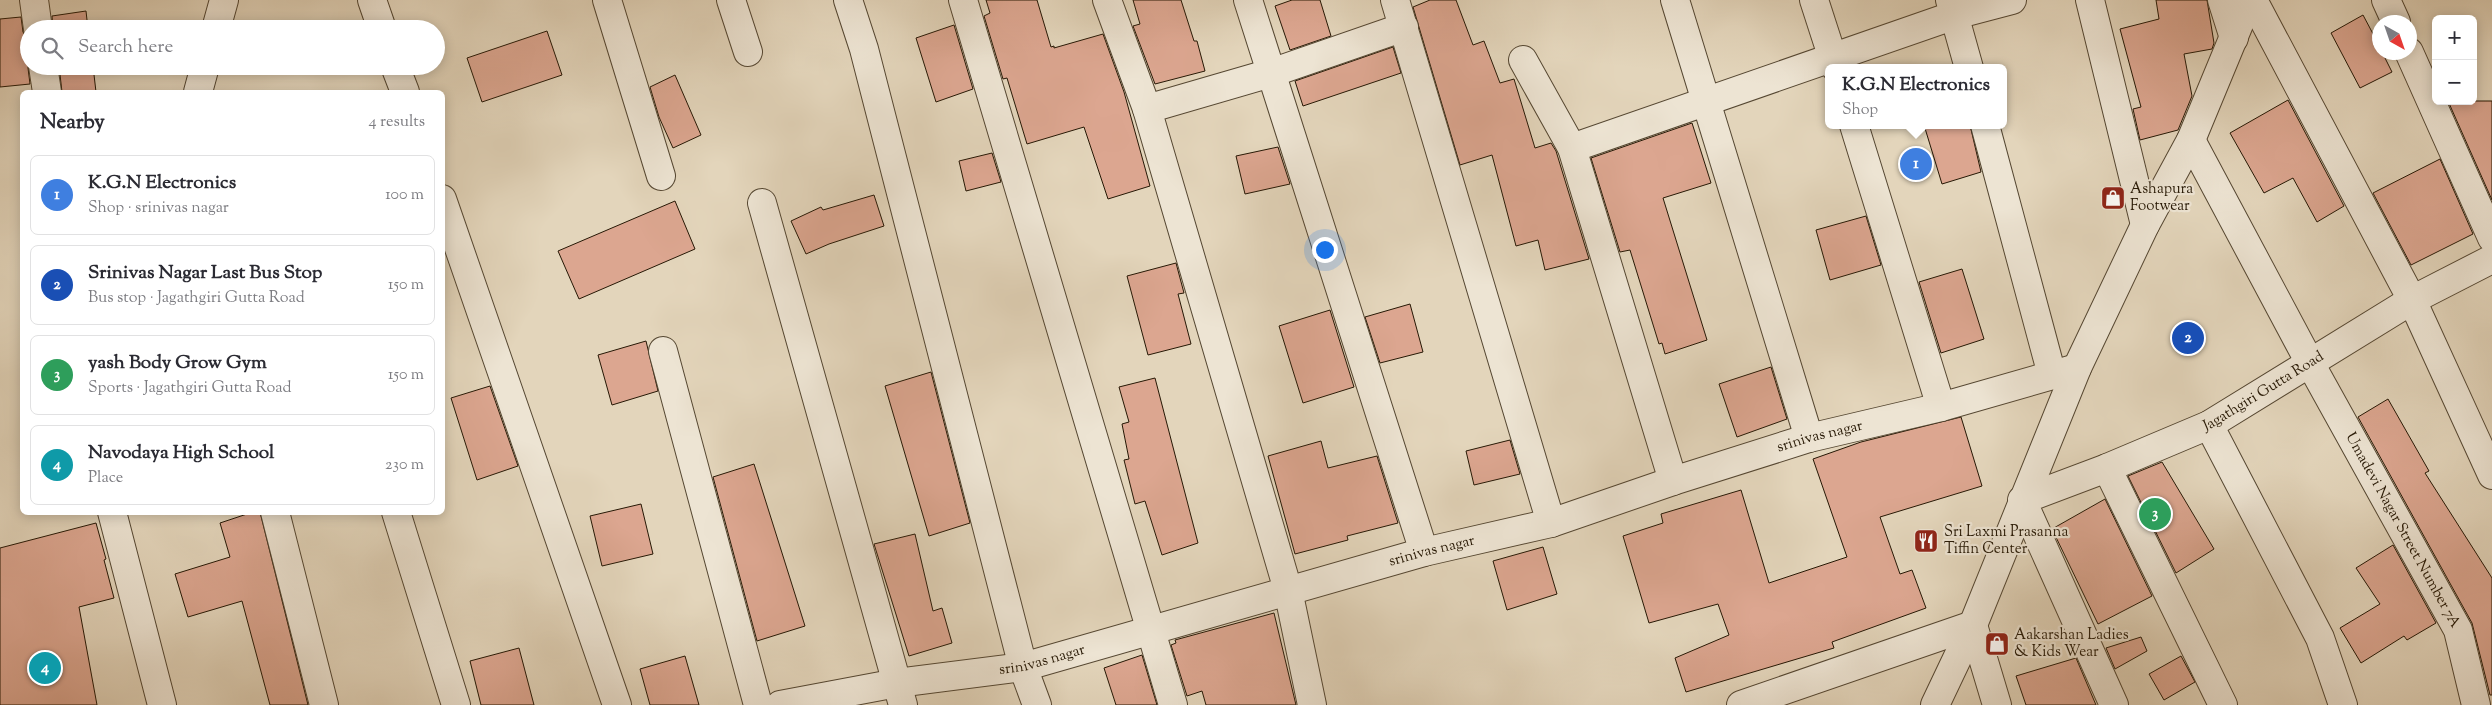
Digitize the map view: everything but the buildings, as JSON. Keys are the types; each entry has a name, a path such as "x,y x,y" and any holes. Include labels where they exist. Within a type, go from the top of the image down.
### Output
{"street":[{"path":"34,0 37,20"},
{"path":"218,20 224,0"},
{"path":"372,0 379,20"},
{"path":"607,0 661,176"},
{"path":"731,0 748,52"},
{"path":"848,0 864,49 1023,667 1037,705"},
{"path":"963,0 1173,705"},
{"path":"1106,0 1147,109 1288,590 1312,705"},
{"path":"1248,0 1424,552"},
{"path":"1395,0 1551,523"},
{"path":"1675,0 1809,438"},
{"path":"1814,0 1835,63 1953,8 2012,0"},
{"path":"2090,0 2145,226"},
{"path":"2222,0 2234,38"},
{"path":"1935,705 1973,625 2077,368 2145,226 2191,140 2249,0"},
{"path":"2253,0 2412,300 2492,475"},
{"path":"2386,0 2393,15"},
{"path":"1953,8 1968,64"},
{"path":"1147,109 1271,73 1404,27"},
{"path":"1523,60 1572,148 1673,481"},
{"path":"2413,60 2492,238"},
{"path":"1572,148 1707,100 1825,66"},
{"path":"44,75 47,90"},
{"path":"199,90 203,75"},
{"path":"398,75 404,90"},
{"path":"1855,129 1941,407"},
{"path":"1986,129 2052,375"},
{"name":"Umadevi Nagar Street Number 7A","path":"2191,140 2310,363 2458,630 2476,705"},
{"path":"762,203 900,694"},
{"path":"445,207 617,705"},
{"name":"Jagathgiri Gutta Road","path":"2022,500 2107,468 2209,425 2412,300 2492,259"},
{"path":"663,351 758,705"},
{"name":"srinivas nagar","path":"780,705 900,694 1023,667 1151,632 1288,590 1424,552 1551,523 1673,481 1809,438 1941,407 2077,368"},
{"path":"2209,425 2320,638 2343,705"},
{"path":"2107,468 2223,705"},
{"path":"2022,500 2114,705"},
{"path":"113,515 162,705"},
{"path":"276,515 324,705"},
{"path":"397,515 456,705"},
{"path":"1741,705 1973,625"},
{"path":"1973,625 1997,705"}],"place":[{"name":"K.G.N Electronics","path":"1916,164"},
{"name":"Ashapura Footwear","path":"2113,198"},
{"name":"Srinivas Nagar Last Bus Stop","path":"2188,338"},
{"name":"yash Body Grow Gym","path":"2155,514"},
{"name":"Sri Laxmi Prasanna Tiffin Center","path":"1926,541"},
{"name":"Aakarshan Ladies & Kids Wear","path":"1997,644"},
{"name":"Navodaya High School","path":"45,668"}]}
